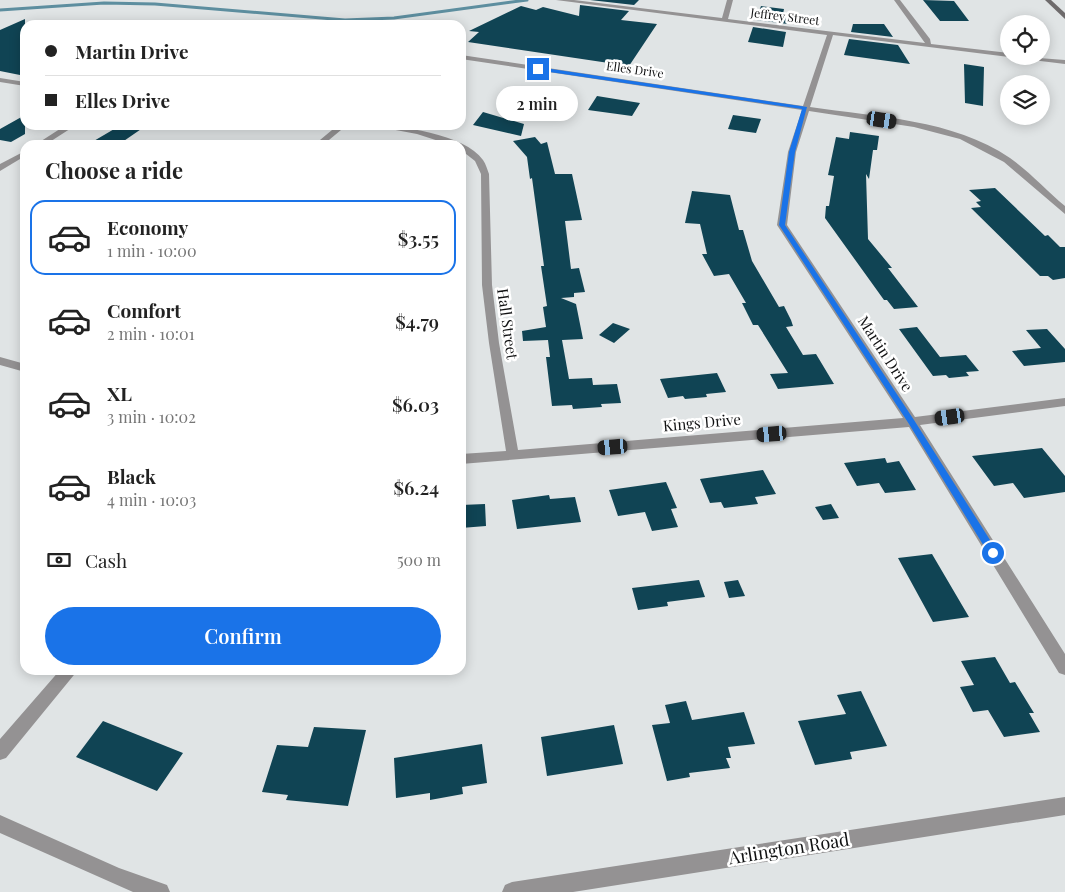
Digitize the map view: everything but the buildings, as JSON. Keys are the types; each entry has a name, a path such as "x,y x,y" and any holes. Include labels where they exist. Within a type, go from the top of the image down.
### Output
{"street":[{"name":"Jeffrey Street","path":"559,0 1000,55"},
{"path":"724,21 730,0"},
{"path":"896,0 928,40 928,46"},
{"path":"1048,0 1065,16"},
{"name":"Martin Drive","path":"830,34 792,152 782,225 912,422 1065,668"},
{"name":"Elles Drive","path":"466,58 912,124 943,131 971,141 1006,160 1065,212"},
{"path":"1050,60 1065,62"},
{"path":"0,80 20,83"},
{"path":"47,140 64,130"},
{"path":"324,140 337,130"},
{"name":"Hall Street","path":"405,130 442,140"},
{"name":"Hall Street","path":"466,150 479,160 485,174 487,285 494,343 513,456"},
{"path":"0,168 20,156"},
{"path":"0,361 20,367"},
{"name":"Kings Drive","path":"466,459 912,422 1065,402"},
{"path":"0,752 66,675"},
{"name":"Arlington Road","path":"512,892 1065,806"},
{"path":"0,824 117,876 160,892"}],"waterway":[{"path":"0,10 104,3 155,4 345,20 394,18 527,0"}],"route":[{"path":"538,69 805,108 792,152 782,225 912,422 993,553"}]}
